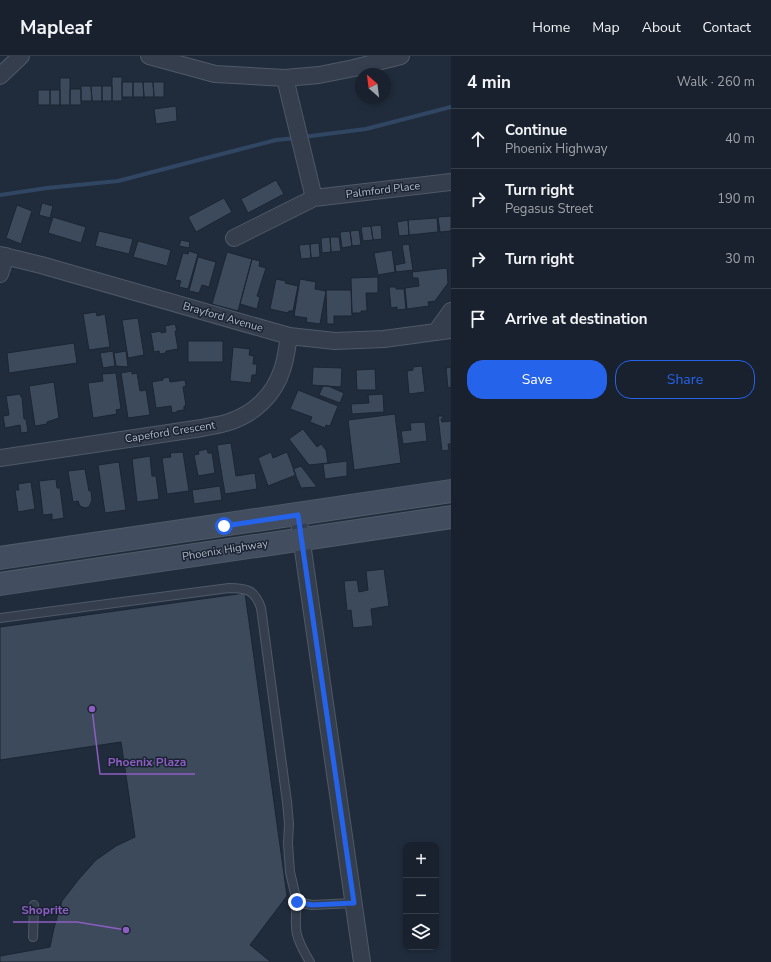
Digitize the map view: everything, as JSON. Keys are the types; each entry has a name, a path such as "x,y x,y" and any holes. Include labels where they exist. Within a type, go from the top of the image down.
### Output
{"main road":[{"path":"0,558 451,492"},
{"name":"Phoenix Highway","path":"0,584 451,517"}],"street":[{"path":"0,76 21,56"},
{"path":"149,56 215,74 285,78 319,75 401,56"},
{"path":"285,78 314,198"},
{"name":"Palmford Place","path":"234,238 314,198 451,182"},
{"path":"0,274 3,256"},
{"name":"Brayford Avenue","path":"3,256 289,336 348,341 384,339 443,331"},
{"path":"443,331 451,311"},
{"name":"Capeford Crescent","path":"0,458 202,428 229,422 248,414 266,399 277,384 282,370 289,336"},
{"path":"298,515 362,962"}],"lane":[{"path":"0,618 229,588 240,588 254,594 258,599 260,608 279,738 289,824 288,843 290,872 297,902 295,924 297,936 310,962"},
{"path":"297,902 312,905 354,903"},
{"path":"33,938 34,905"}],"building":[{"path":"112,77 122,77 122,101 112,101"},
{"path":"60,78 70,78 70,105 60,105"},
{"path":"122,82 133,82 133,97 122,97"},
{"path":"133,82 143,82 144,97 133,97"},
{"path":"143,82 153,82 154,97 144,97"},
{"path":"153,82 164,82 164,97 154,97"},
{"path":"81,86 91,86 92,101 81,101"},
{"path":"91,86 102,86 102,101 92,101"},
{"path":"102,86 112,86 112,101 102,101"},
{"path":"70,89 81,89 81,105 70,105"},
{"path":"38,90 50,90 50,105 38,105"},
{"path":"50,90 60,90 60,105 50,105"},
{"path":"176,106 177,121 156,124 154,109"},
{"path":"276,180 284,194 248,213 241,199"},
{"path":"224,198 232,212 196,232 188,217"},
{"path":"42,203 53,206 50,218 39,215"},
{"path":"17,205 32,211 21,244 6,238"},
{"path":"451,216 451,231 440,232 438,217"},
{"path":"53,217 86,227 81,243 48,233"},
{"path":"437,218 438,232 409,235 408,220"},
{"path":"408,220 409,235 399,236 397,222"},
{"path":"381,225 382,239 373,240 371,226"},
{"path":"371,226 373,240 363,241 361,227"},
{"path":"359,230 361,245 352,246 350,231"},
{"path":"99,231 133,239 129,254 95,246"},
{"path":"350,231 352,246 342,248 340,232"},
{"path":"330,237 331,252 322,253 321,238"},
{"path":"330,237 339,237 341,251 331,252"},
{"path":"181,240 190,242 189,248 179,246"},
{"path":"138,241 171,250 167,266 133,257"},
{"path":"319,243 320,257 311,258 310,244"},
{"path":"310,244 311,258 301,259 299,245"},
{"path":"409,244 413,270 396,272 395,265 405,263 402,245"},
{"path":"392,250 395,272 378,275 374,253"},
{"path":"189,251 198,254 188,289 179,287 181,281 175,280 183,253 188,254"},
{"path":"227,252 252,259 238,311 212,304"},
{"path":"198,257 216,262 209,287 202,285 199,293 189,291"},
{"path":"252,259 260,261 259,266 266,268 257,296 260,297 257,309 240,304"},
{"path":"447,268 448,283 435,301 428,302 429,306 407,309 405,288 419,286 418,278 413,278 412,272"},
{"path":"378,277 378,293 366,293 367,311 352,313 351,278"},
{"path":"276,279 298,286 293,311 289,311 288,313 270,309"},
{"path":"300,279 316,282 315,289 326,291 320,324 306,322 307,318 294,316"},
{"path":"389,287 404,289 406,309 397,310 397,307 391,308"},
{"path":"326,290 351,290 352,316 334,316 334,324 327,324"},
{"path":"96,312 97,316 105,314 110,347 89,350 83,314"},
{"path":"138,318 144,355 128,358 122,320"},
{"path":"175,324 178,349 166,351 166,353 160,354 159,351 154,352 150,333 161,331 161,333 166,332 165,326"},
{"path":"188,341 223,341 223,362 188,362"},
{"path":"74,343 77,363 9,373 7,353"},
{"path":"233,347 250,349 249,355 254,356 253,364 257,364 256,375 252,375 251,383 230,381"},
{"path":"113,351 115,366 103,368 100,353"},
{"path":"126,351 128,367 116,366 114,353"},
{"path":"422,366 425,392 409,394 407,371 413,370 413,367"},
{"path":"313,367 342,368 341,387 312,385"},
{"path":"451,367 451,387 448,388 446,368"},
{"path":"375,369 376,390 357,390 356,370"},
{"path":"132,371 132,374 137,373 140,391 146,390 150,415 128,418 121,373"},
{"path":"116,373 121,409 116,410 117,414 93,418 88,383 103,381 102,374"},
{"path":"169,377 170,382 185,380 186,386 183,387 186,406 184,406 184,410 172,413 171,406 156,408 152,382"},
{"path":"54,382 59,418 47,422 47,424 35,426 29,386"},
{"path":"323,386 328,386 344,393 340,403 319,395"},
{"path":"298,390 338,406 330,426 326,425 325,428 310,422 312,417 290,409"},
{"path":"20,394 22,397 24,419 26,419 28,432 21,433 20,425 5,428 3,416 9,415 6,396"},
{"path":"383,394 384,412 352,414 351,404 369,403 368,395"},
{"path":"395,414 401,463 354,470 348,420"},
{"path":"438,416 443,416 441,419 442,422 451,421 451,444 448,444 449,450 442,451"},
{"path":"425,422 427,441 403,444 401,431 411,430 410,423"},
{"path":"303,429 317,447 321,444 326,450 328,463 309,465 289,439"},
{"path":"231,443 236,476 255,473 257,489 225,494 217,445"},
{"path":"207,449 208,453 212,453 215,473 198,476 194,455 199,454 198,451"},
{"path":"183,452 189,491 167,494 162,458 171,457 170,453"},
{"path":"271,452 273,458 287,452 296,475 268,486 258,458"},
{"path":"150,456 152,476 156,476 159,499 137,502 132,459"},
{"path":"347,461 347,476 325,479 323,464"},
{"path":"119,462 126,510 105,513 98,465"},
{"path":"301,466 317,487 301,488 293,469"},
{"path":"85,469 92,500 89,507 85,508 80,506 78,501 73,502 68,471"},
{"path":"56,479 57,488 60,488 64,518 52,520 52,514 43,515 39,481"},
{"path":"31,482 35,509 18,512 15,490 19,490 18,484"},
{"path":"220,486 222,500 194,504 192,490"},
{"path":"384,569 389,606 371,609 373,626 353,628 351,610 347,611 344,581 357,580 359,592 368,590 366,571"},
{"path":"245,593 287,896 250,945 271,962 0,962 0,956 50,947 62,901 79,879 96,860 116,846 135,837 121,742 0,760 0,627"}],"waterway":[{"path":"303,137 366,129 451,107"},
{"path":"0,195 47,188 118,181 276,140 296,138"}],"place":[{"name":"Phoenix Plaza","path":"92,709"},
{"name":"Shoprite","path":"126,930"}],"route":[{"path":"224,526 298,515 354,903 312,905 297,902"}]}
